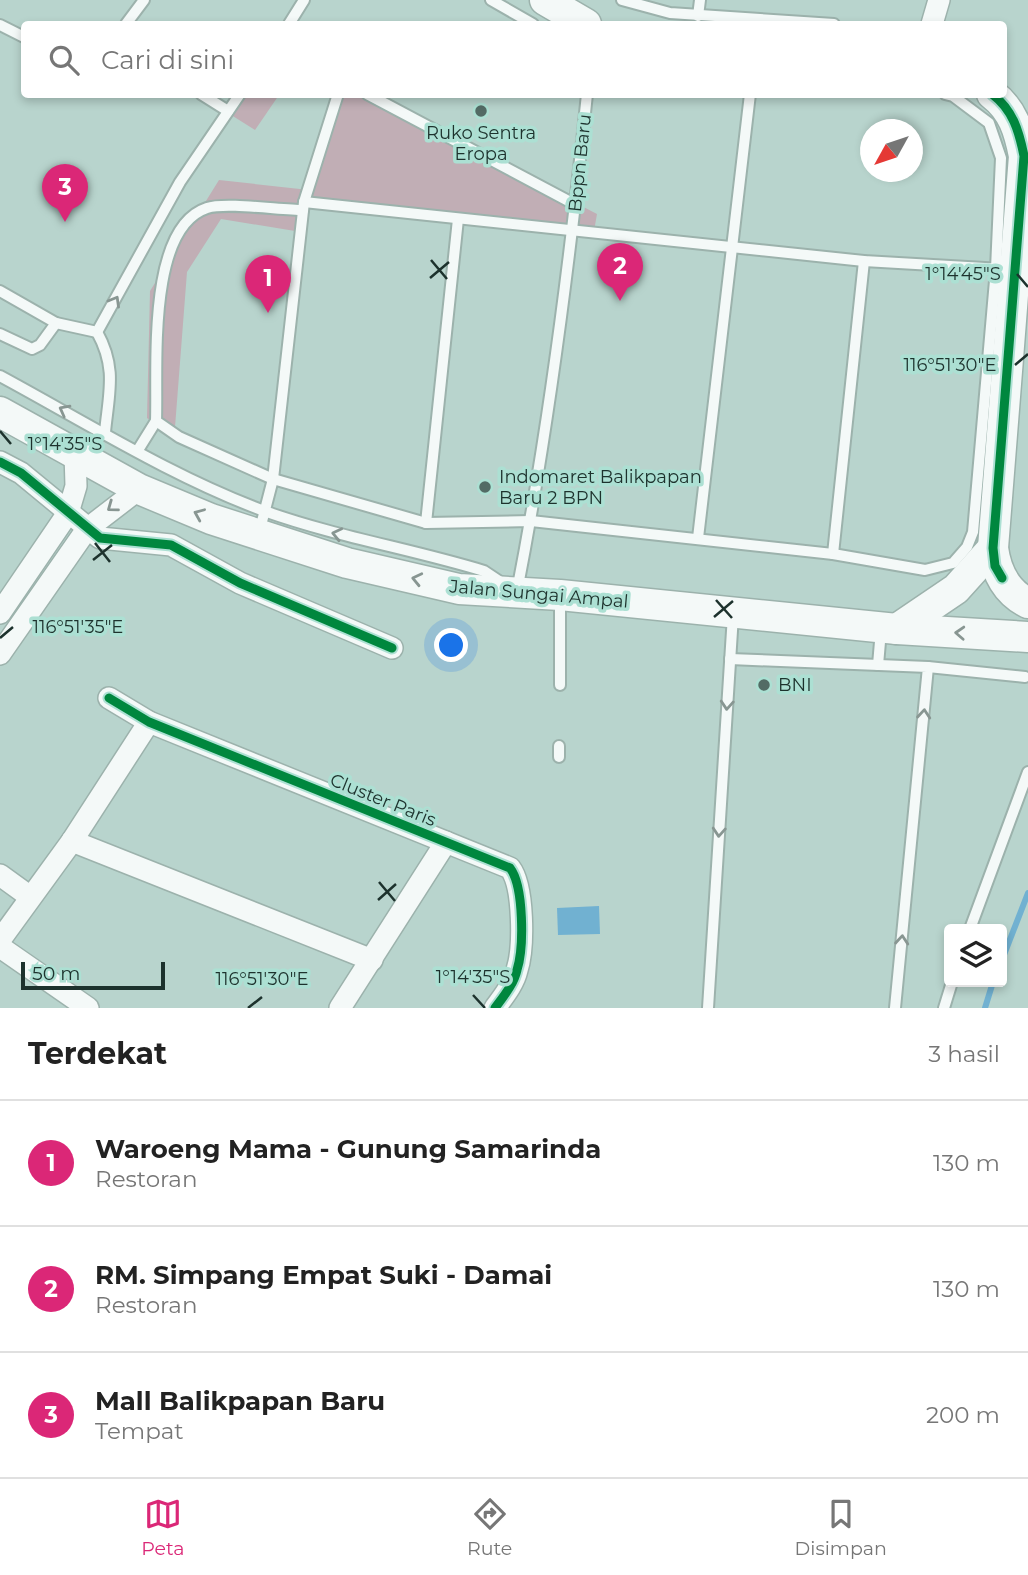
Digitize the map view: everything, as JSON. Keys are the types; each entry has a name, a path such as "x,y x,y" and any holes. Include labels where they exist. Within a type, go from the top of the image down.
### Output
{"main road":[{"path":"545,0 581,21"},
{"path":"997,98 1007,106 1020,134 1024,156 1006,270 993,548 995,566 1002,578 1011,592 1028,603"},
{"name":"Jalan Sungai Ampal","path":"0,412 139,489 261,523 347,562 445,586 889,628 1028,637"},
{"path":"889,628 956,589 993,548"}],"street":[{"path":"933,21 939,0"},
{"path":"0,613 63,520 76,486 75,453"},
{"path":"0,462 21,473 63,520 111,541 145,540 171,545 240,583 392,648"},
{"path":"0,654 86,528 139,489"},
{"path":"20,584 40,596"},
{"name":"Cluster Paris","path":"109,698 149,722 510,868 518,882 520,957 517,973 495,1008"},
{"path":"0,940 29,896 72,841 149,722"},
{"path":"72,841 372,960"},
{"name":"Cluster Paris","path":"340,1008 446,842"},
{"path":"0,875 29,896"},
{"path":"0,947 89,1008"}],"lane":[{"path":"128,21 144,0"},
{"path":"291,21 304,0"},
{"path":"491,0 528,21"},
{"path":"622,0 669,19 698,16 783,21"},
{"path":"698,16 701,0"},
{"path":"0,25 21,36"},
{"path":"207,98 228,111"},
{"path":"97,332 180,182 237,98"},
{"path":"0,376 138,450 261,523 273,479 304,206 337,98"},
{"path":"375,98 576,205"},
{"name":"Bppn Baru","path":"517,592 531,521 576,205 587,98"},
{"path":"698,537 751,98"},
{"path":"156,421 179,437 273,479 426,523 531,521 698,537 833,554 925,570 953,563 967,547 973,532 1006,270 1002,158 989,123 956,98"},
{"path":"138,450 156,421 165,260 186,219 208,207 304,206 458,219 864,261 1006,270"},
{"path":"426,523 458,219"},
{"path":"833,554 864,261"},
{"path":"0,291 56,323 97,332 110,355 104,432"},
{"path":"0,334 32,349 40,345 56,323"},
{"path":"560,595 560,685"},
{"path":"708,1008 733,612"},
{"path":"878,665 889,628"},
{"path":"730,659 928,667 1025,677"},
{"path":"895,1008 928,667"},
{"path":"972,924 1028,772"},
{"path":"944,1008 950,987"}],"shaded area":[{"path":"239,98 277,98 255,130 228,113"},
{"path":"334,98 373,98 597,214 594,231 305,202 301,232 221,219 187,272 174,440 147,418 150,291 219,180 309,190 336,99"}],"water":[{"path":"599,906 600,934 558,935 557,908"}],"waterway":[{"path":"1007,947 1028,893"},
{"path":"985,1008 991,987"}],"cycle path":[{"path":"997,98 1014,122 1024,156 993,548 995,566 1002,578"},
{"path":"0,462 21,473 100,538 171,545 240,583 392,648"},
{"path":"109,698 149,722 510,868 515,877 520,902 521,947 516,975 495,1008"}],"place":[{"name":"Ruko Sentra Eropa","path":"481,111"},
{"name":"Mall Balikpapan Baru","path":"65,222"},
{"name":"RM. Simpang Empat Suki - Damai","path":"620,301"},
{"name":"Waroeng Mama - Gunung Samarinda","path":"268,313"},
{"name":"Indomaret Balikpapan Baru 2 BPN","path":"485,487"},
{"name":"BNI","path":"764,685"}]}
